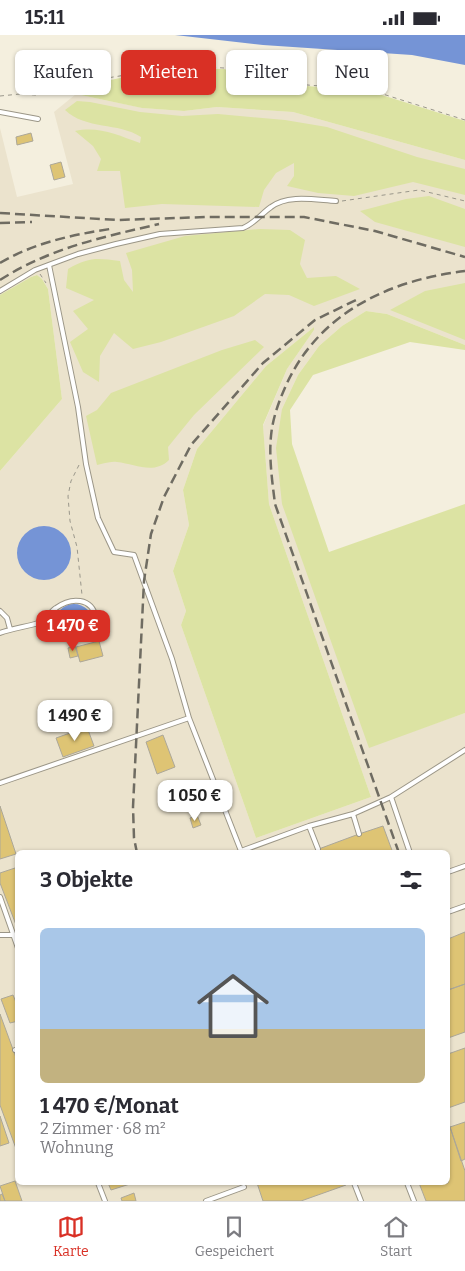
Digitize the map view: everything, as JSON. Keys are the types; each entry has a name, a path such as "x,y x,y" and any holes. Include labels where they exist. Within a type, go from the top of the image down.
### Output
{"lane":[{"path":"0,113 38,119"},
{"path":"0,291 37,270 78,254 160,234 244,228 251,225 272,205 282,201 296,199 336,201"},
{"path":"49,265 78,407 86,464 98,518 114,552 134,555 172,659 189,717 240,850"},
{"path":"0,633 40,623 54,609 65,602 74,600 82,601 92,607 96,618 97,634"},
{"path":"0,611 7,618 10,629"},
{"path":"0,783 189,717"},
{"path":"246,850 309,826 353,814 391,797 465,750"},
{"path":"391,797 409,850"},
{"path":"353,814 359,834"},
{"path":"309,826 318,849"},
{"path":"450,871 465,866"},
{"path":"0,897 15,940"},
{"path":"450,911 465,906"},
{"path":"0,935 13,935"},
{"path":"99,1185 105,1201"},
{"path":"355,1185 360,1201"},
{"path":"408,1185 414,1201"},
{"path":"206,1201 244,1187"}],"path":[{"path":"0,96 52,93 101,79 172,65 224,68 270,82 370,90 465,120"},
{"path":"336,201 364,199 419,189 465,201"},
{"path":"37,270 47,284"},
{"path":"82,460 71,481 68,496 70,521 77,547 82,601"}],"shaded area":[{"path":"75,95 143,108 184,111 217,107 293,112 465,160 465,345 387,314 366,311 342,326 319,346 298,375 282,409 369,747 465,713 465,1201 0,1201 0,471 62,399 48,289 37,275 0,295 0,128 17,197 73,184 54,112","holes":["314,327 314,330 287,369 263,426 269,504 371,797 256,838 181,625 186,611 173,571 189,525 183,490 197,449 266,366"]}],"green space":[{"path":"216,69 224,69 226,70 226,95 307,95 307,86 317,87 317,95 382,95 465,121 465,160 293,112 217,107 184,111 142,108 81,95 111,95 111,80 121,78 121,95 216,95"},
{"path":"77,101 140,112 182,116 218,114 285,120 327,127 417,157 465,169 465,195 413,182 354,196 318,193 287,186 294,176 294,163 276,173 264,190 259,207 162,204 125,208 120,171 97,171 101,159 93,146 75,131 100,130 140,143 141,137 122,129 82,121 73,116 65,110"},
{"path":"429,196 465,209 465,247 375,222 360,211 406,199"},
{"path":"260,229 290,230 305,240 300,264 307,278 336,276 360,289 314,306 289,295 265,294 234,316 161,342 133,349 114,333 100,356 99,382 83,372 70,342 88,329 73,311 94,300 66,288 68,269 93,259 120,261 124,280 133,292 132,270 126,253 185,236"},
{"path":"37,275 48,289 62,399 0,471 0,295"},
{"path":"465,283 465,340 390,310 425,291"},
{"path":"366,311 387,314 465,345 465,350 410,342 313,375 290,410 292,444 329,552 465,504 465,713 369,748 282,504 276,448 282,409 298,375 319,346 342,326"},
{"path":"314,327 314,330 287,369 263,425 269,504 371,797 256,838 181,625 186,611 173,571 189,525 183,490 197,449 266,366"},
{"path":"255,340 264,347 194,415 168,447 169,460 157,467 151,468 114,462 97,465 86,416 97,410 111,393 222,350"}],"water":[{"path":"175,35 465,35 465,65 412,55 388,53 388,50 338,50 263,45"},
{"path":"39,526 49,526 59,530 67,538 71,553 67,568 59,576 49,580 39,580 29,576 21,568 17,558 17,548 21,538 29,530"},
{"path":"74,604 88,609 93,623 88,637 74,642 60,637 55,623 60,609"}],"building":[{"path":"31,133 33,141 17,145 16,137"},
{"path":"61,162 65,177 54,180 50,165"},
{"path":"99,641 103,656 80,662 76,647"},
{"path":"75,646 78,656 70,658 68,648"},
{"path":"87,727 94,746 63,757 56,738"},
{"path":"163,735 175,767 157,774 146,742"},
{"path":"0,806 15,854 0,859"},
{"path":"197,815 201,825 193,828 190,818"},
{"path":"383,826 392,850 316,850"},
{"path":"15,868 15,922 0,883 0,873"},
{"path":"465,932 465,984 450,989 450,938"},
{"path":"465,984 465,1032 450,1037 450,989"},
{"path":"13,995 15,1000 15,1022 10,1023 1,999"},
{"path":"0,1014 15,1055 15,1146 0,1105"},
{"path":"465,1048 465,1102 450,1107 450,1053"},
{"path":"0,1116 9,1143 0,1146"},
{"path":"465,1122 465,1159 461,1161 450,1127"},
{"path":"450,1127 465,1171 465,1201 426,1201 420,1185 450,1185"},
{"path":"15,1181 22,1201 5,1201 0,1186"},
{"path":"109,1185 127,1185 111,1190"},
{"path":"258,1185 346,1185 301,1201 263,1201"},
{"path":"134,1193 136,1201 122,1201 121,1198"},
{"path":"2,1194 5,1201 0,1201 0,1195"}],"railway":[{"path":"0,213 117,220 206,217 304,217 375,231 465,257"},
{"path":"0,223 32,222"},
{"path":"0,280 38,260 77,245 159,224"},
{"path":"0,263 39,245 110,229"},
{"path":"398,850 275,504 271,466 271,437 273,422 288,381 302,357 339,318 385,291 438,275 465,271"},
{"path":"136,850 133,807 144,581 151,534 164,497 191,445 263,363 315,320 358,299"}]}
